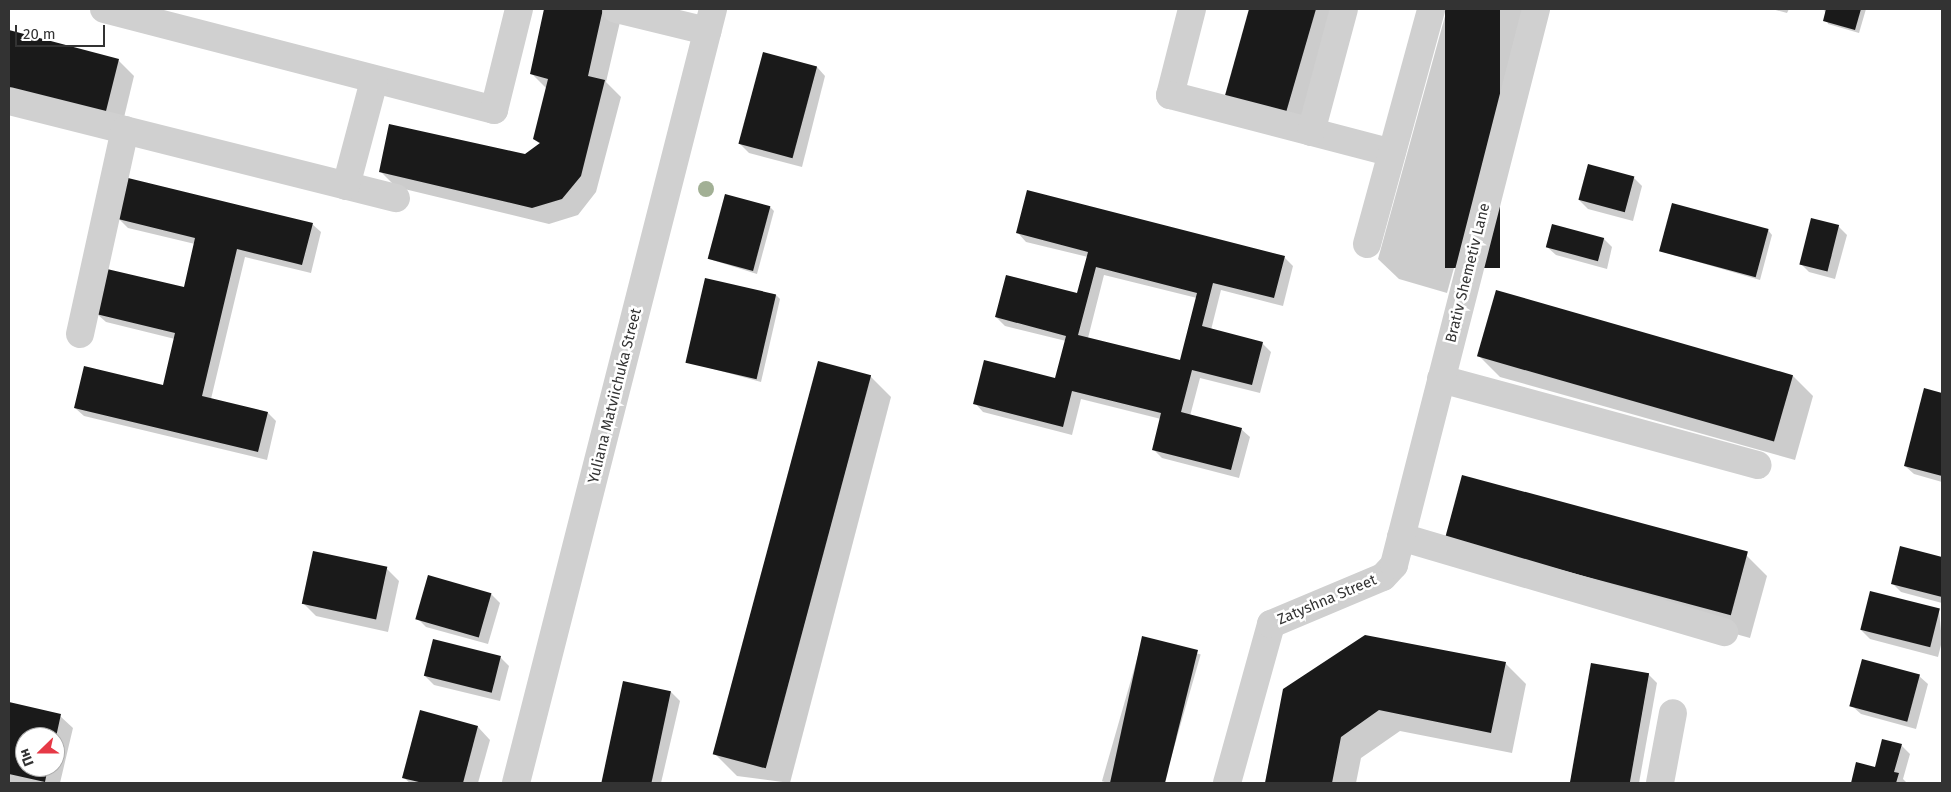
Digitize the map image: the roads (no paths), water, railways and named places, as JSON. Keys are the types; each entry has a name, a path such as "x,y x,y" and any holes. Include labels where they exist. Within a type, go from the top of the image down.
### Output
{"street":[{"path":"104,9 374,81 494,110 519,9"},
{"path":"616,9 710,20"},
{"path":"1192,9 1170,95 1392,153"},
{"path":"1311,132 1344,9"},
{"name":"Brativ Shemetiv Lane","path":"1401,537 1536,9"},
{"path":"1367,244 1431,10"},
{"name":"Yuliana Matviichuka Street","path":"516,783 710,20"},
{"path":"346,186 374,81"},
{"path":"9,101 396,198"},
{"path":"80,334 125,130"},
{"path":"1441,379 1758,465"},
{"path":"1401,537 1724,632"},
{"name":"Zatyshna Street","path":"1227,783 1271,624 1383,577 1394,565 1401,537"},
{"path":"1660,783 1673,713"}]}
